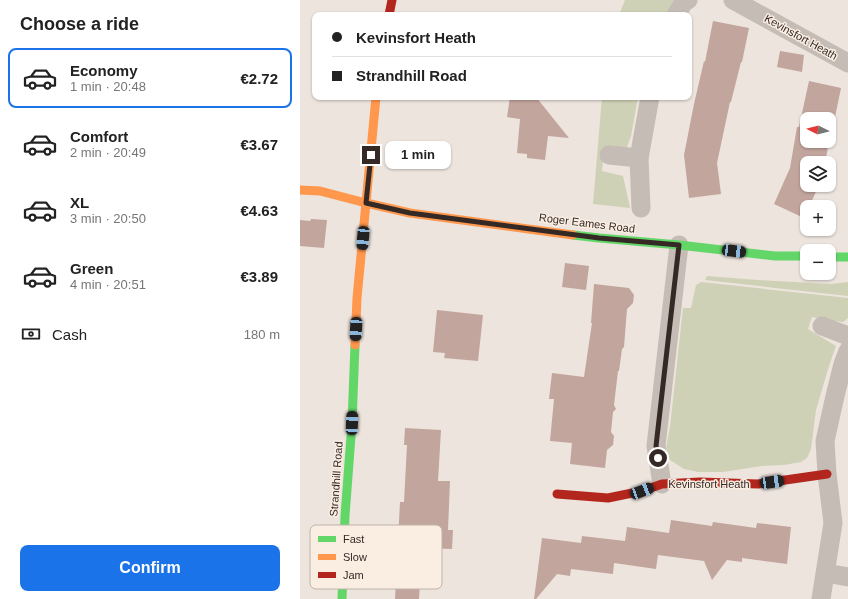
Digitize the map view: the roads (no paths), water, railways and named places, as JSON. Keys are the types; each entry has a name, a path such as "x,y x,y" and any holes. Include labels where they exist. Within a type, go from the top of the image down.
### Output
{"main road":[{"path":"390,12 392,0"},
{"name":"Strandhill Road","path":"344,525 352,423 357,298 376,100"},
{"name":"Roger Eames Road","path":"300,190 320,191 410,213 599,238 775,256 800,256"},
{"path":"836,257 848,257"},
{"name":"Kevinsfort Heath","path":"557,494 608,498 642,491 662,484 700,482 758,484 827,474"},
{"name":"Strandhill Road","path":"342,589 342,599"}],"street":[{"path":"678,12 684,2 688,0"},
{"name":"Kevinsfort Heath","path":"733,0 848,63"},
{"path":"641,208 639,158 649,100"},
{"path":"609,155 639,158"},
{"name":"Kevinsfort Heath","path":"662,484 656,446 679,245"},
{"path":"822,326 848,336"},
{"path":"821,599 833,523 827,474 826,440 834,396 848,351"},
{"path":"826,573 848,577"}]}
